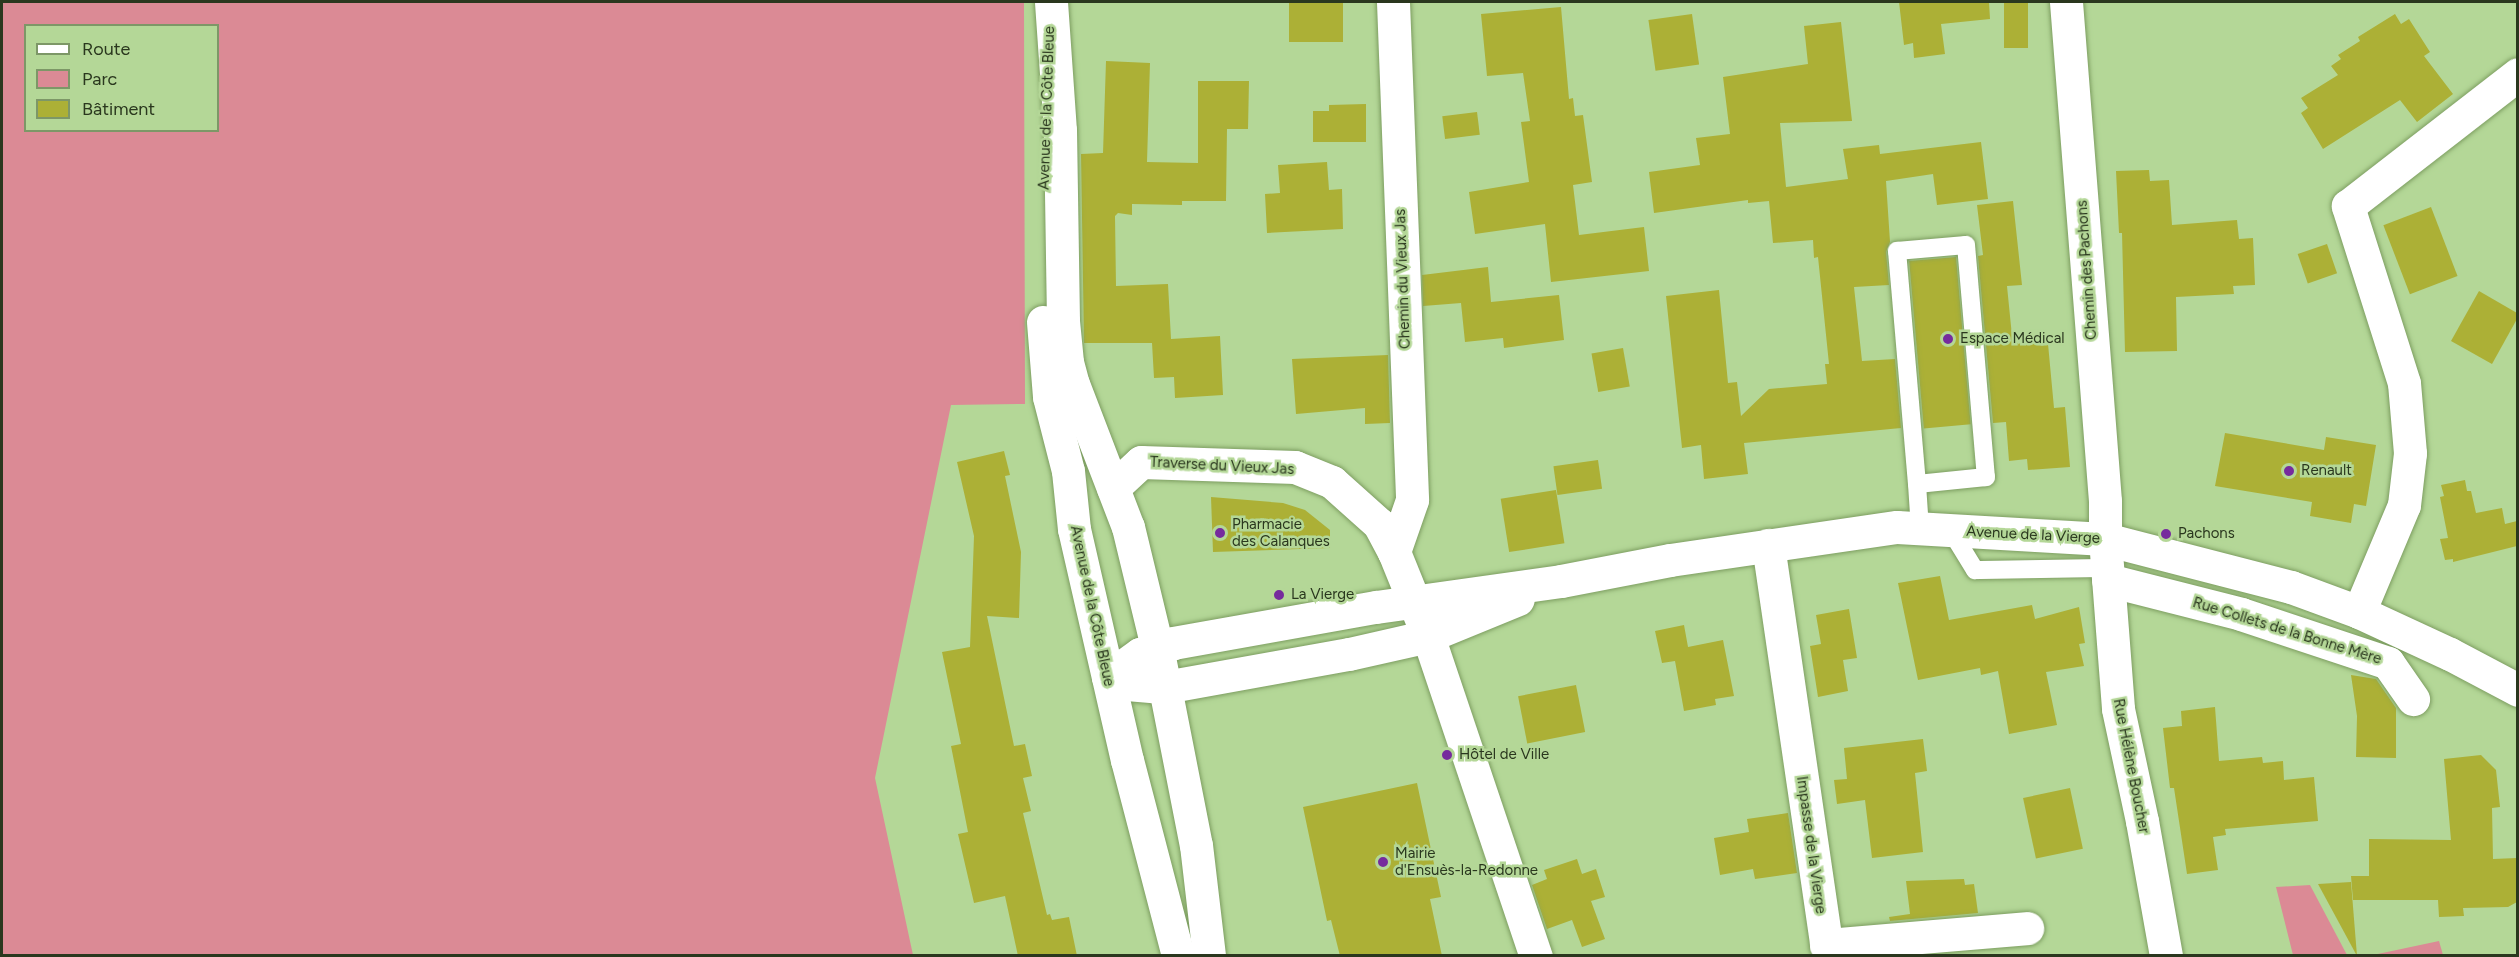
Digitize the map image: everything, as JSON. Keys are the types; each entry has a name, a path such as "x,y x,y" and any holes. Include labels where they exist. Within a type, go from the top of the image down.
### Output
{"street":[{"name":"Avenue de la Côte Bleue","path":"1052,2 1060,130 1063,321 1068,362 1073,384 1128,527 1157,646 1196,845 1209,956"},
{"name":"Avenue de la Côte Bleue","path":"1052,2 1043,148 1044,357 1051,405 1068,471 1074,529 1108,677 1178,956"},
{"name":"Chemin du Vieux Jas","path":"1393,2 1412,500 1394,552"},
{"name":"Chemin des Pachons","path":"2066,2 2105,501 2107,562"},
{"path":"2359,612 2404,505 2410,453 2404,383 2348,206 2517,74"},
{"name":"Traverse du Vieux Jas","path":"1113,488 1141,462 1295,467 1332,482 1379,524 1394,552 1428,636 1536,956"},
{"name":"Avenue de la Vierge","path":"1561,580 1768,545 1897,527 1935,530 2107,562 2291,586 2359,612 2450,654 2517,690"},
{"name":"Impasse de la Vierge","path":"1768,545 1826,945 2027,928"},
{"name":"Rue Collets de la Bonne Mère","path":"2107,562 2241,614 2388,663 2413,699"},
{"name":"Rue Hélène Boucher","path":"2107,562 2118,709 2142,821 2166,956"},
{"path":"1108,677 1140,654 1157,646 1561,580"},
{"path":"1108,677 1127,684 1166,687 1350,654 1428,636 1561,580"}],"lane":[{"path":"1917,484 1986,477 1966,245 1897,251 1917,484 1935,530"}],"green space":[{"path":"2,2 1024,2 1025,404 951,405 875,778 913,955 2,955"},
{"path":"2310,885 2347,955 2293,955 2276,887"},
{"path":"2439,941 2443,955 2373,955"}],"building":[{"path":"1289,2 1343,2 1343,42 1289,42"},
{"path":"1899,2 1989,2 1990,19 1941,24 1945,54 1914,58 1913,43 1904,45"},
{"path":"2004,2 2028,2 2028,48 2004,48"},
{"path":"1561,7 1569,99 1573,98 1575,116 1583,115 1592,182 1573,185 1579,235 1644,227 1649,271 1551,282 1545,224 1475,234 1469,192 1529,182 1521,122 1530,121 1523,73 1487,76 1481,14"},
{"path":"1692,14 1699,65 1656,71 1648,20"},
{"path":"2395,14 2401,24 2409,19 2430,52 2424,56 2453,94 2417,122 2400,100 2323,149 2301,113 2308,108 2301,98 2338,75 2331,66 2341,59 2338,55 2360,41 2358,37"},
{"path":"1841,22 1852,121 1780,123 1786,187 1848,179 1843,149 1879,145 1880,154 1981,142 1988,199 1937,205 1933,174 1886,181 1890,242 1886,252 1889,285 1854,287 1862,361 1895,359 1901,428 1744,443 1748,474 1704,479 1701,445 1682,448 1666,296 1719,290 1728,383 1737,382 1741,416 1769,389 1827,384 1825,364 1829,364 1818,257 1814,258 1813,240 1773,243 1769,201 1748,203 1748,200 1654,213 1649,172 1700,165 1696,138 1730,134 1723,77 1808,64 1804,26"},
{"path":"1106,61 1150,63 1147,162 1198,163 1198,81 1249,81 1248,129 1227,129 1226,201 1182,201 1182,205 1132,204 1132,215 1118,213 1115,216 1116,286 1168,284 1171,339 1220,336 1223,395 1175,398 1174,377 1154,378 1152,343 1084,343 1081,154 1103,153"},
{"path":"1366,104 1366,142 1313,142 1313,111 1329,111 1329,105"},
{"path":"1477,112 1480,135 1445,139 1442,116"},
{"path":"1327,162 1329,190 1342,189 1343,229 1267,233 1265,194 1280,193 1278,165"},
{"path":"2149,170 2150,181 2169,180 2172,225 2237,220 2239,239 2253,238 2255,285 2233,286 2234,294 2176,297 2177,351 2125,352 2122,233 2119,233 2116,171"},
{"path":"2013,201 2022,285 2007,286 2012,336 2047,333 2054,408 2065,407 2070,467 2028,470 2027,459 2009,461 2006,422 1993,423 1978,256 1983,255 1977,205"},
{"path":"2431,207 2458,276 2410,294 2383,225"},
{"path":"2327,244 2337,273 2308,283 2298,254"},
{"name":"Espace Médical","path":"1956,257 1971,424 1924,428 1909,261"},
{"path":"1488,267 1491,302 1559,295 1564,340 1504,348 1503,338 1465,342 1461,303 1423,306 1422,275"},
{"path":"2479,291 2517,313 2517,319 2492,364 2451,341"},
{"path":"1623,348 1630,386 1598,392 1591,354"},
{"path":"1388,355 1390,423 1365,424 1365,408 1296,414 1292,359"},
{"name":"Renault","path":"2225,433 2324,450 2326,437 2376,445 2366,506 2354,504 2351,523 2310,516 2312,502 2215,486"},
{"path":"1004,451 1010,475 1005,476 1021,552 1019,618 987,616 1014,746 1025,744 1032,776 1023,778 1031,811 1023,813 1047,915 1050,914 1052,920 1069,917 1077,956 1018,956 1005,896 974,903 958,834 968,832 951,746 961,744 942,652 970,647 974,536 957,462"},
{"path":"1598,460 1602,489 1557,495 1553,466"},
{"path":"2465,480 2467,491 2471,491 2476,513 2502,508 2505,524 2517,521 2517,546 2453,562 2453,559 2445,560 2440,539 2448,538 2440,497 2444,496 2441,485"},
{"path":"1556,490 1564,543 1509,552 1501,499"},
{"path":"1211,497 1283,503 1305,510 1330,530 1330,548 1213,552"},
{"path":"1940,576 1949,620 2032,605 2035,619 2079,607 2085,643 2079,644 2084,666 2046,672 2057,725 2009,734 1998,671 1981,675 1980,668 1918,680 1898,583"},
{"path":"1849,609 1857,658 1843,660 1848,691 1818,697 1810,646 1821,644 1816,615"},
{"path":"1684,625 1688,647 1723,640 1734,696 1715,699 1716,705 1684,711 1675,661 1662,663 1655,631"},
{"path":"2351,675 2376,679 2396,708 2396,758 2356,757 2357,716"},
{"path":"1576,685 1585,732 1527,743 1518,696"},
{"path":"2215,707 2219,761 2262,757 2263,763 2283,761 2284,780 2314,777 2318,821 2225,829 2226,835 2213,837 2218,870 2187,874 2174,788 2170,788 2163,728 2182,726 2181,711"},
{"path":"1923,739 1927,771 1915,773 1923,852 1872,858 1865,800 1837,804 1834,780 1847,779 1844,748"},
{"path":"2481,755 2496,770 2500,807 2492,808 2493,859 2517,858 2517,902 2508,907 2463,908 2464,916 2439,917 2438,900 2353,900 2351,876 2369,876 2369,839 2451,840 2444,759"},
{"name":"Mairie d'Ensuès-la-Redonne","path":"1417,783 1441,897 1430,899 1442,956 1340,956 1331,920 1327,921 1303,807"},
{"path":"2070,788 2083,849 2036,859 2023,798"},
{"path":"1788,813 1797,873 1755,879 1753,869 1720,875 1714,838 1749,832 1747,819"},
{"path":"1577,859 1582,874 1596,869 1605,897 1591,901 1605,939 1582,947 1572,920 1547,929 1532,885 1547,879 1544,870"},
{"path":"1964,879 1965,885 1974,884 1978,913 1890,921 1889,917 1910,914 1906,881"},
{"path":"2351,882 2357,956 2318,884"}],"place":[{"name":"Espace Médical","path":"1948,339"},
{"name":"Renault","path":"2289,471"},
{"name":"Pharmacie des Calanques","path":"1220,533"},
{"name":"Pachons","path":"2166,534"},
{"name":"La Vierge","path":"1279,595"},
{"name":"Hôtel de Ville","path":"1447,755"},
{"name":"Mairie d'Ensuès-la-Redonne","path":"1383,862"}]}
